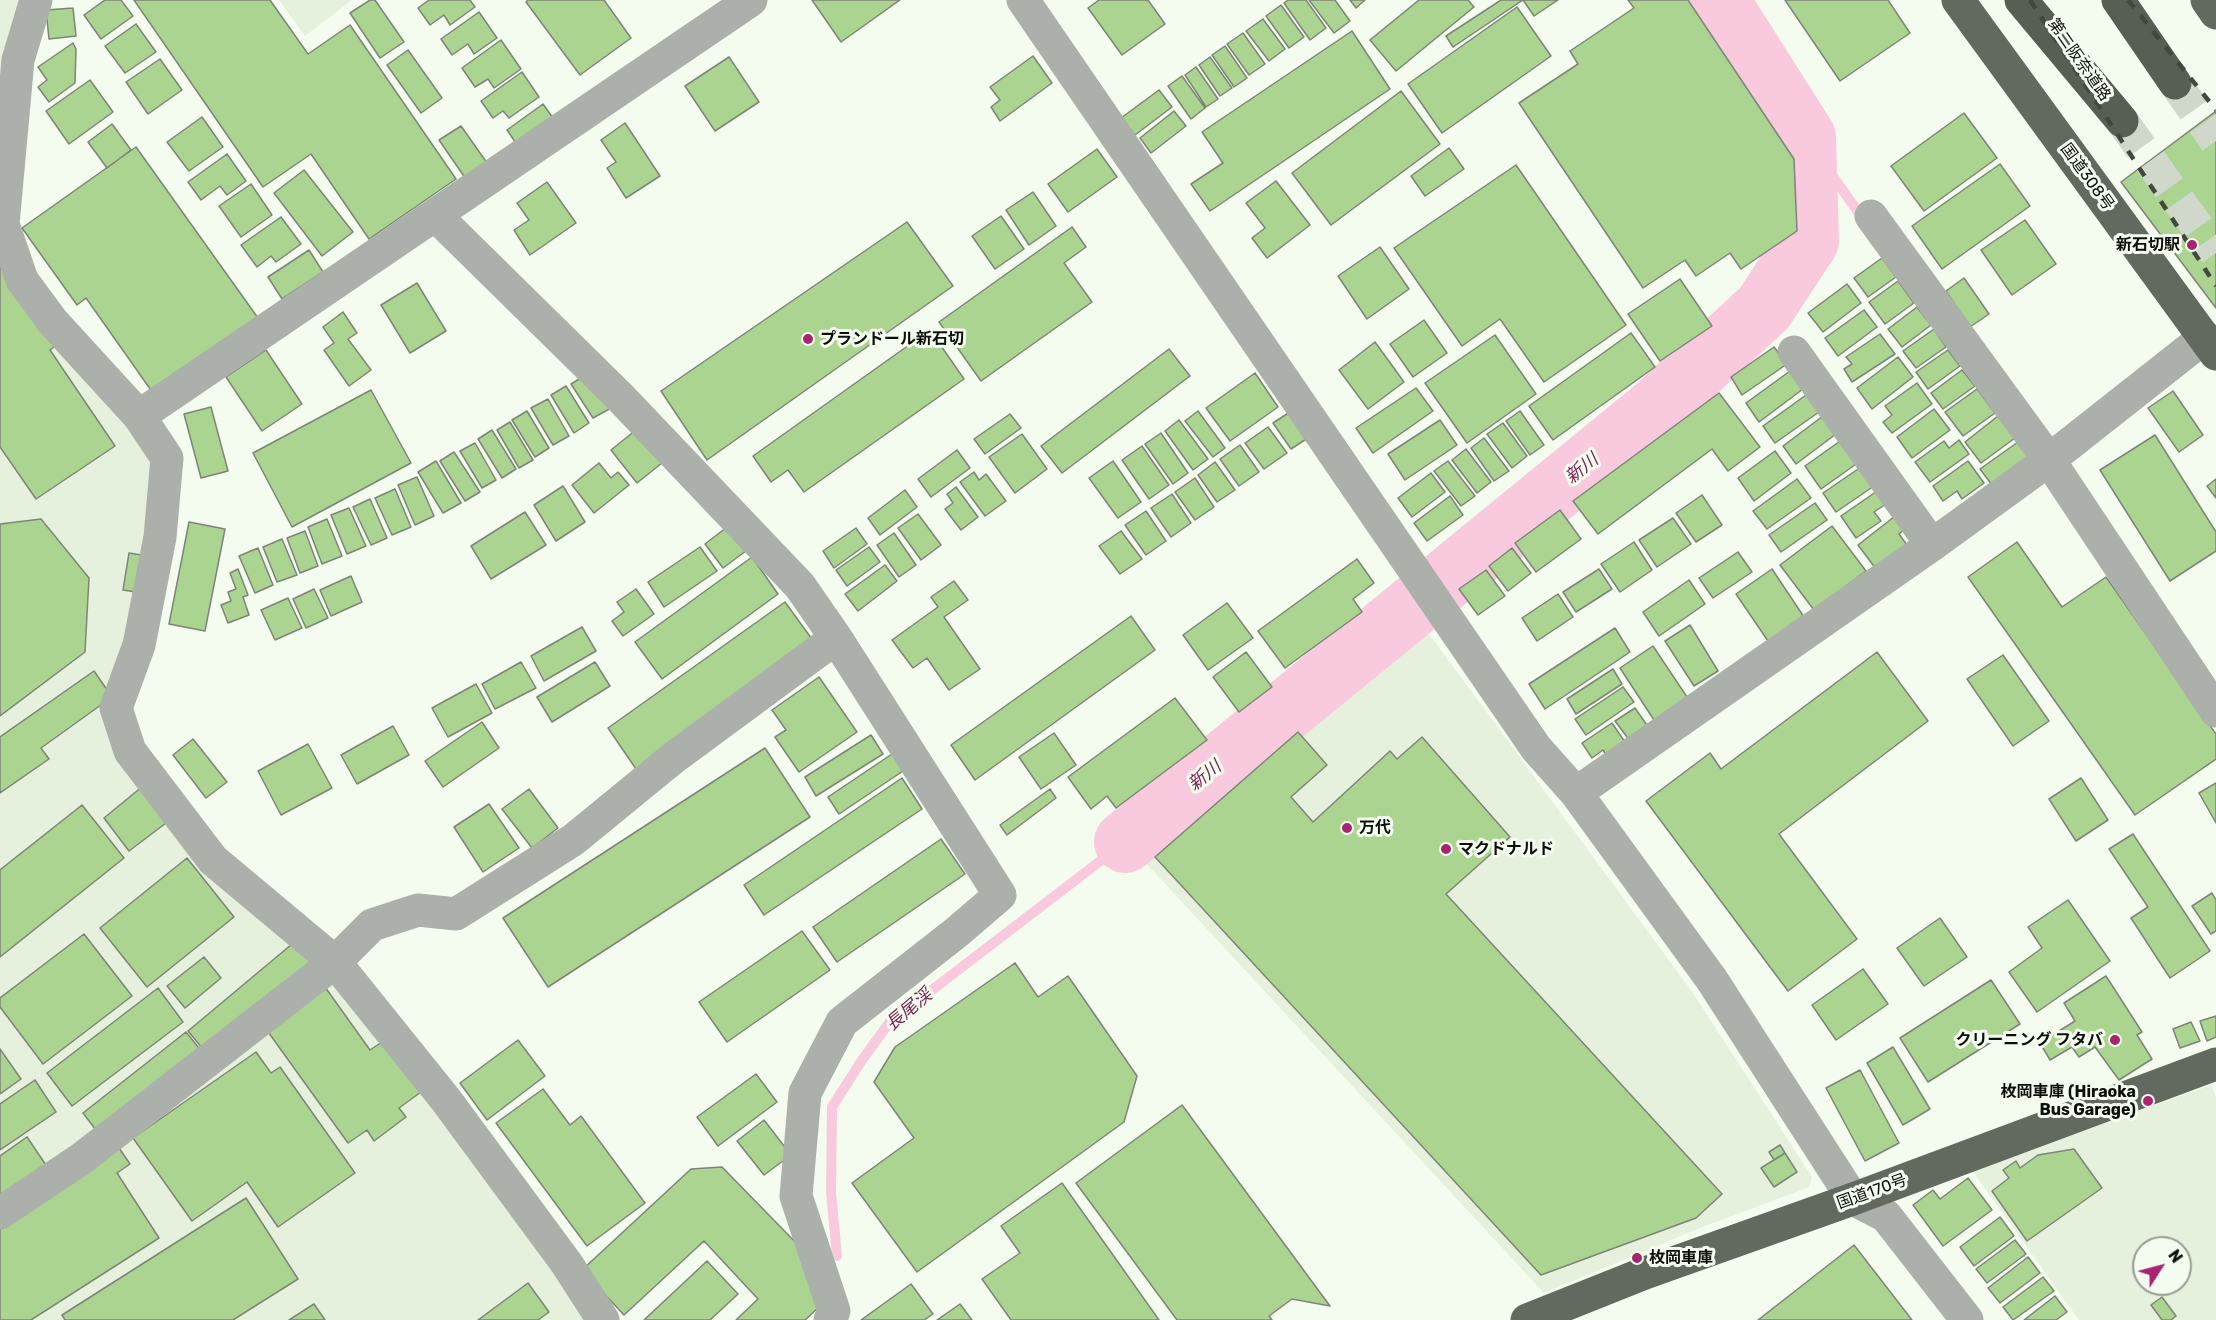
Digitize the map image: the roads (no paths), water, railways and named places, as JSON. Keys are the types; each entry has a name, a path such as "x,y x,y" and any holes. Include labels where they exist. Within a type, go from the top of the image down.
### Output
{"highway":[{"name":"国道308号","path":"1958,0 2210,345"},
{"name":"第二阪奈道路","path":"2021,0 2122,121 2036,0"},
{"path":"2118,0 2175,83 2126,0"},
{"path":"2207,0 2216,13"},
{"name":"国道170号","path":"1527,1320 1645,1273 1853,1199 2216,1064"}],"street":[{"path":"36,0 18,60 3,224 22,280 53,322 139,416 167,458 160,537 139,645 116,708 130,751 213,860 335,962 446,1100 567,1264 603,1320"},
{"path":"139,416 751,0"},
{"path":"1023,0 1536,748 1575,793 1712,980 1853,1199 1886,1216 1967,1320"},
{"path":"436,216 619,396 800,586 836,638 1000,895 957,932 842,1022 805,1093 796,1196 834,1311 830,1320"},
{"path":"1871,216 2049,460 2216,711"},
{"path":"1575,793 1932,545 2210,345"},
{"path":"1794,352 1932,545"},
{"path":"0,1213 81,1160 335,962 372,925 418,910 456,914 573,840 672,759 836,638"}],"waterway":[{"name":"新川","path":"1125,842 1655,409 1764,308 1808,241 1805,137 1718,0"},
{"path":"1805,137 1861,216"},
{"name":"長尾渓","path":"837,1256 831,1192 832,1107 862,1060 889,1023 1125,842"}],"tunnel":[{"path":"2175,83 2216,141"},
{"path":"2122,121 2216,253"}],"railway":[{"path":"2030,0 2216,286"},
{"path":"2128,0 2216,110"}],"place":[{"name":"新石切駅","path":"2192,245"},
{"name":"プランドール新石切","path":"808,339"},
{"name":"万代","path":"1347,828"},
{"name":"マクドナルド","path":"1446,849"},
{"name":"クリーニング フタバ","path":"2115,1040"},
{"name":"枚岡車庫 (Hiraoka Bus Garage)","path":"2148,1101"},
{"name":"枚岡車庫","path":"1637,1258"}]}
